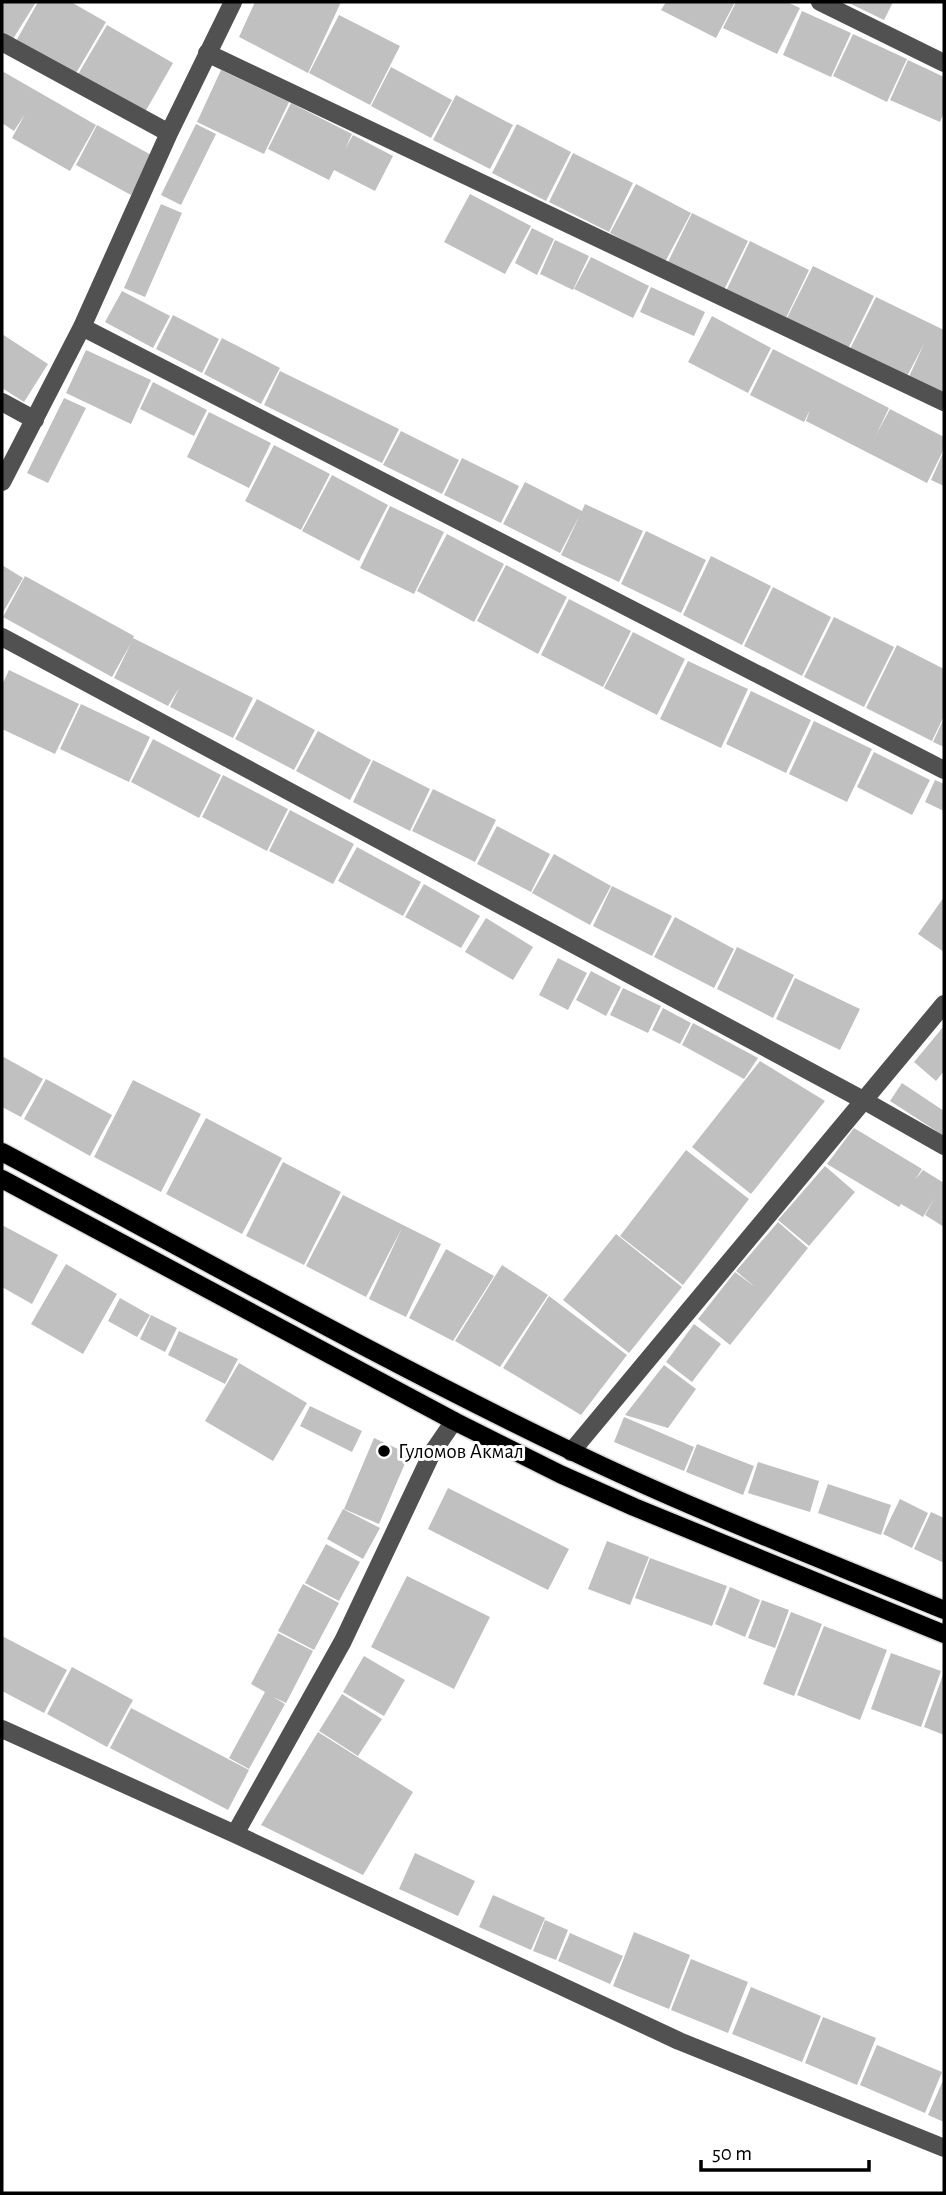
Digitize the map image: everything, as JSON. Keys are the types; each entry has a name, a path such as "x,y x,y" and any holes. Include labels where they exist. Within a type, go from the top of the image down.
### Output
{"main road":[{"path":"2,1152 465,1399 571,1452 944,1610"},
{"path":"2,1179 454,1422 559,1474 944,1634"}],"street":[{"path":"2,482 82,327 169,133 233,2"},
{"path":"820,2 944,63"},
{"path":"2,42 169,133"},
{"path":"207,52 944,402"},
{"path":"82,327 944,770"},
{"path":"2,402 34,420"},
{"path":"2,637 944,1146"},
{"path":"571,1452 944,1003"},
{"path":"235,1834 343,1641 432,1453 454,1422"},
{"path":"2,1729 235,1834 679,2041 944,2148"}],"building":[{"path":"2,2 36,2 13,39 2,32"},
{"path":"38,2 71,2 106,22 75,75 16,41"},
{"path":"255,2 341,2 308,73 239,37"},
{"path":"666,2 735,2 716,38 661,10"},
{"path":"736,2 787,2 800,8 777,54 723,28"},
{"path":"847,2 893,2 884,20"},
{"path":"802,11 851,33 831,77 783,55"},
{"path":"339,15 400,46 370,105 309,73"},
{"path":"107,25 173,63 144,114 77,76"},
{"path":"853,34 907,59 887,102 833,76"},
{"path":"908,60 944,77 944,112 940,122 890,100"},
{"path":"391,67 452,100 431,138 371,106"},
{"path":"221,70 289,102 264,154 197,122"},
{"path":"2,71 96,125 70,171 12,138 25,114 14,131 2,123"},
{"path":"456,95 513,125 490,169 433,140"},
{"path":"291,103 352,134 345,149 353,135 393,156 375,191 334,170 329,180 268,149"},
{"path":"196,124 216,134 181,205 161,195"},
{"path":"517,124 571,152 546,201 492,173"},
{"path":"97,125 153,156 131,195 76,165"},
{"path":"573,153 633,183 609,232 549,202"},
{"path":"636,184 691,213 665,262 610,233"},
{"path":"470,194 531,226 505,274 444,242"},
{"path":"161,204 182,213 145,297 124,288"},
{"path":"692,213 748,241 724,290 668,262"},
{"path":"532,228 554,239 537,275 515,263"},
{"path":"555,240 589,256 573,290 540,274"},
{"path":"750,241 809,270 785,320 726,291"},
{"path":"591,257 649,286 633,318 574,289"},
{"path":"813,266 874,296 847,351 786,320"},
{"path":"651,287 705,312 694,336 640,312"},
{"path":"122,291 170,316 153,348 105,322"},
{"path":"876,297 944,330 944,398 907,381 924,344 905,380 849,351"},
{"path":"173,315 219,339 202,373 156,349"},
{"path":"712,316 771,348 748,393 688,362"},
{"path":"2,334 48,364 24,402 2,388"},
{"path":"222,338 280,368 261,404 204,374"},
{"path":"773,349 889,408 876,435 890,409 944,437 944,449 927,483 806,421 810,410 804,422 750,395"},
{"path":"86,350 151,380 131,424 66,393"},
{"path":"280,371 399,429 382,463 264,405"},
{"path":"153,382 207,410 194,436 140,409"},
{"path":"64,398 86,408 48,483 27,473"},
{"path":"209,412 271,443 249,488 187,457"},
{"path":"401,431 459,460 442,494 383,465"},
{"path":"274,445 330,474 301,530 245,501"},
{"path":"944,451 944,486 931,480"},
{"path":"462,458 519,486 501,523 444,495"},
{"path":"332,475 388,505 359,561 302,531"},
{"path":"525,482 582,511 585,504 643,531 619,582 561,555 580,515 560,553 503,524"},
{"path":"390,506 444,532 414,594 360,568"},
{"path":"646,531 706,560 681,613 621,584"},
{"path":"447,534 504,564 474,622 417,591"},
{"path":"711,556 771,586 742,645 683,615"},
{"path":"2,565 23,578 2,614"},
{"path":"506,565 567,597 538,654 477,621"},
{"path":"25,576 134,636 133,638 253,698 233,738 170,707 179,688 168,706 114,678 131,643 112,677 3,617"},
{"path":"773,587 831,617 802,676 744,646"},
{"path":"569,599 631,631 603,687 541,655"},
{"path":"834,617 894,647 864,707 804,677"},
{"path":"633,632 685,659 657,715 604,688"},
{"path":"897,645 944,669 944,716 932,741 866,708"},
{"path":"688,661 748,689 721,748 660,719"},
{"path":"9,670 79,704 55,754 2,729 2,685"},
{"path":"751,691 811,720 786,773 726,744"},
{"path":"257,699 315,730 294,770 235,739"},
{"path":"81,704 150,737 129,782 60,749"},
{"path":"944,718 944,747 933,742"},
{"path":"814,721 872,749 847,802 789,774"},
{"path":"318,731 371,760 350,800 296,771"},
{"path":"153,739 221,775 199,818 131,782"},
{"path":"874,752 930,780 912,815 857,787"},
{"path":"373,760 430,789 410,831 353,802"},
{"path":"223,775 288,809 267,851 202,817"},
{"path":"935,780 944,784 944,811 925,802"},
{"path":"433,789 496,820 475,862 412,831"},
{"path":"290,810 354,844 333,884 269,851"},
{"path":"497,826 550,854 531,892 477,864"},
{"path":"357,847 421,882 403,916 338,881"},
{"path":"554,854 611,886 590,925 532,893"},
{"path":"424,884 480,916 461,948 405,917"},
{"path":"612,886 672,916 652,956 593,926"},
{"path":"944,897 944,952 918,934"},
{"path":"675,917 734,949 714,988 654,957"},
{"path":"486,918 533,947 513,980 465,952"},
{"path":"737,947 794,975 773,1018 717,989"},
{"path":"558,958 587,973 568,1010 539,995"},
{"path":"591,971 621,987 606,1016 576,1000"},
{"path":"795,978 860,1009 840,1050 776,1019"},
{"path":"623,988 661,1006 648,1033 610,1015"},
{"path":"663,1008 691,1023 680,1044 652,1030"},
{"path":"693,1023 758,1058 744,1079 682,1045"},
{"path":"944,1026 944,1071 936,1081 914,1062"},
{"path":"2,1056 43,1079 21,1117 2,1107"},
{"path":"760,1061 825,1101 751,1194 692,1147"},
{"path":"46,1079 112,1115 90,1156 24,1119"},
{"path":"133,1080 201,1114 161,1192 94,1157"},
{"path":"902,1083 944,1111 944,1136 890,1101"},
{"path":"206,1118 282,1158 242,1234 166,1194"},
{"path":"854,1128 922,1169 915,1180 923,1170 944,1183 944,1227 925,1215 935,1197 923,1217 901,1204 899,1207 827,1164"},
{"path":"686,1150 749,1199 683,1285 620,1236"},
{"path":"283,1162 341,1192 304,1265 246,1236"},
{"path":"825,1166 855,1192 809,1246 778,1220"},
{"path":"343,1195 441,1244 406,1317 369,1299 402,1228 366,1297 306,1266"},
{"path":"778,1222 808,1248 730,1345 698,1319 735,1272 755,1287 736,1271"},
{"path":"2,1225 58,1255 32,1304 2,1287"},
{"path":"616,1234 682,1287 629,1353 563,1300"},
{"path":"446,1249 494,1276 453,1341 409,1318"},
{"path":"66,1264 117,1294 83,1354 31,1324"},
{"path":"502,1265 548,1295 500,1367 455,1341"},
{"path":"549,1296 627,1355 581,1415 503,1368"},
{"path":"120,1298 150,1315 137,1337 108,1321"},
{"path":"151,1315 177,1328 165,1352 140,1339"},
{"path":"694,1324 721,1344 692,1382 666,1362"},
{"path":"179,1331 238,1359 225,1384 168,1355"},
{"path":"239,1363 307,1403 273,1461 205,1421"},
{"path":"664,1365 696,1389 668,1428 625,1415"},
{"path":"310,1406 362,1431 352,1452 300,1426"},
{"path":"624,1417 694,1447 684,1471 614,1442"},
{"path":"374,1438 409,1454 379,1524 344,1509"},
{"path":"697,1444 754,1466 743,1495 686,1472"},
{"path":"758,1462 819,1481 810,1512 748,1493"},
{"path":"828,1484 891,1505 881,1535 818,1513"},
{"path":"448,1488 569,1549 548,1590 428,1529"},
{"path":"900,1499 928,1513 912,1548 883,1534"},
{"path":"343,1509 380,1528 363,1559 327,1539"},
{"path":"931,1512 944,1518 944,1563 914,1549"},
{"path":"607,1541 649,1557 630,1605 588,1589"},
{"path":"326,1544 360,1562 339,1601 305,1583"},
{"path":"650,1558 727,1586 712,1626 635,1598"},
{"path":"407,1576 490,1617 454,1689 371,1647"},
{"path":"303,1584 339,1603 314,1650 278,1631"},
{"path":"730,1587 760,1600 745,1637 715,1624"},
{"path":"762,1600 789,1610 775,1648 748,1638"},
{"path":"791,1612 822,1624 794,1696 763,1684"},
{"path":"824,1626 887,1650 860,1720 797,1695"},
{"path":"278,1633 313,1651 286,1703 273,1697 285,1704 249,1769 229,1758 265,1692 251,1684"},
{"path":"2,1636 67,1670 44,1713 2,1691"},
{"path":"891,1653 941,1671 921,1727 871,1709"},
{"path":"364,1656 405,1680 384,1716 343,1692"},
{"path":"72,1667 133,1700 107,1747 47,1714"},
{"path":"944,1672 944,1735 924,1727"},
{"path":"342,1694 382,1719 358,1756 319,1731"},
{"path":"131,1708 249,1770 228,1810 110,1748"},
{"path":"318,1732 413,1792 363,1875 261,1825"},
{"path":"415,1853 475,1881 458,1916 399,1889"},
{"path":"493,1895 545,1918 531,1950 479,1927"},
{"path":"545,1920 568,1930 556,1960 533,1951"},
{"path":"634,1932 690,1955 669,2009 613,1986"},
{"path":"570,1933 623,1956 610,1984 558,1961"},
{"path":"691,1959 748,1982 728,2033 671,2010"},
{"path":"751,1987 821,2016 802,2062 732,2034"},
{"path":"823,2017 876,2038 857,2085 805,2063"},
{"path":"877,2045 942,2072 925,2113 860,2085"},
{"path":"944,2078 944,2122 928,2115"}],"place":[{"name":"Гуломов Акмал","path":"384,1451"}]}
